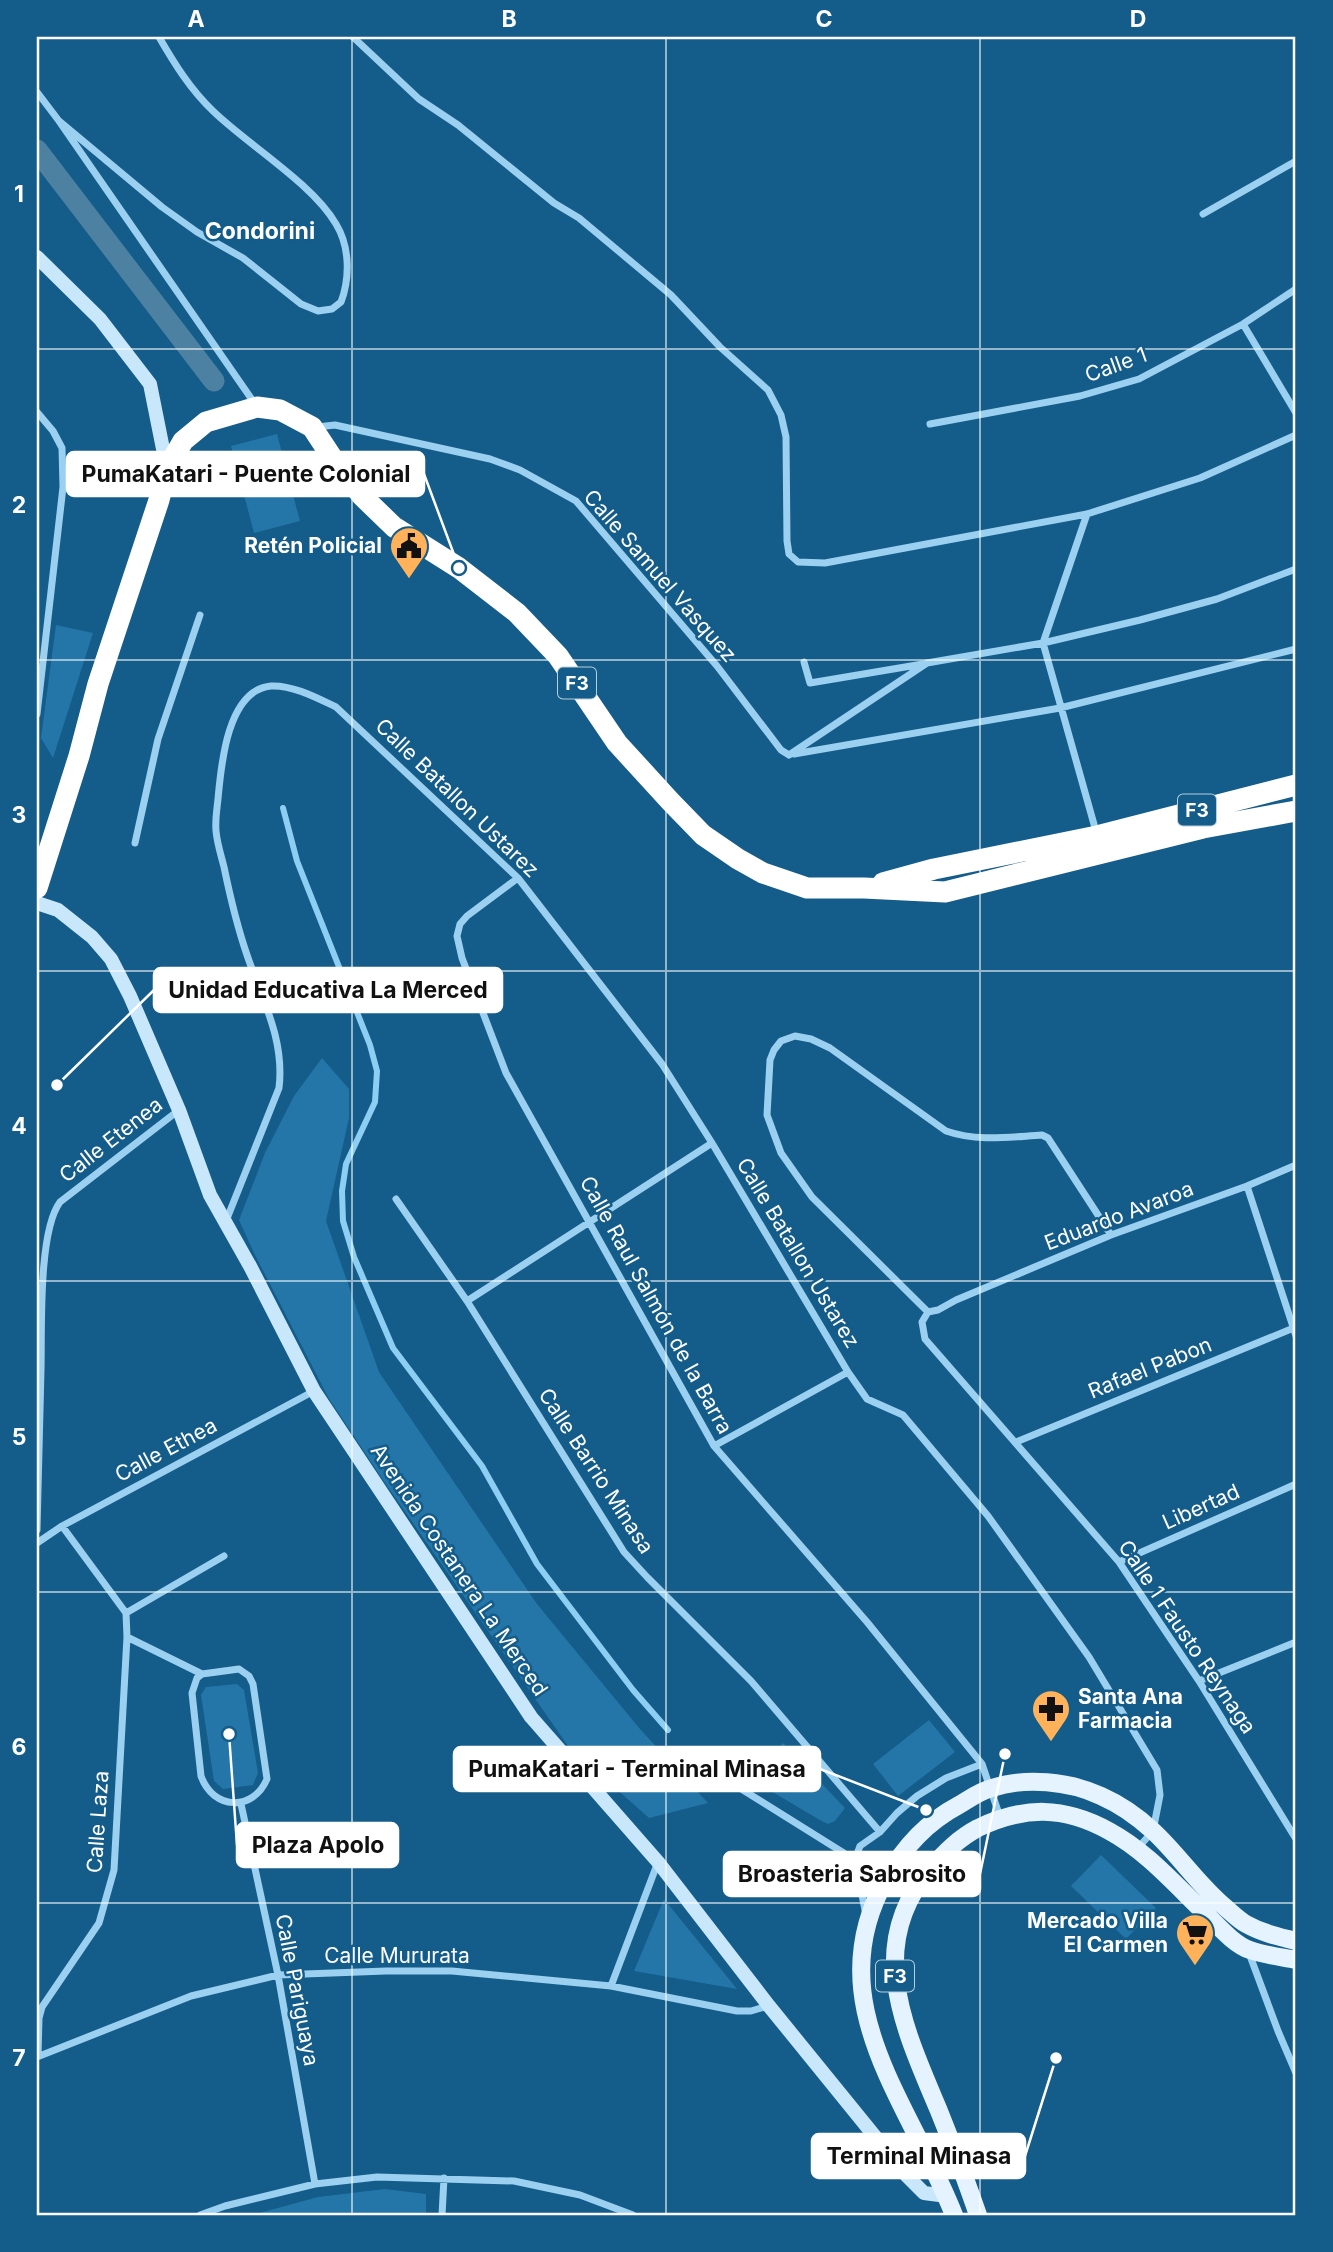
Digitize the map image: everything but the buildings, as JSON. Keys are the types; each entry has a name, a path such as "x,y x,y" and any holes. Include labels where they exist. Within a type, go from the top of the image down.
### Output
{"highway":[{"path":"37,888 79,757 98,684 167,469 183,442 206,422 251,408"},
{"name":"F3","path":"251,408 280,410 312,427 362,496 394,527 459,568 525,621 558,656 617,743 703,835 764,873 807,888 945,892 1296,785"},
{"name":"F3","path":"1099,845 1296,811"}],"main road":[{"path":"37,257 100,319 150,384 167,469"},
{"name":"Avenida Costanera La Merced","path":"37,903 58,911 92,937 111,959 130,996 179,1110 210,1195 314,1391 531,1717 658,1862 769,2006 907,2176 924,2193 947,2196"},
{"name":"F3","path":"954,2215 878,2056 866,2021 860,1983 867,1922 880,1889 910,1843 929,1824 991,1788 1032,1782 1067,1785 1122,1806 1153,1831 1209,1894 1244,1923 1273,1936 1296,1941"},
{"path":"1095,1824 1106,1799"},
{"name":"F3","path":"978,2215 904,2023 895,1984 896,1941 907,1906 921,1880 962,1836 1000,1817 1030,1811 1063,1814 1095,1824 1137,1849 1218,1926 1248,1950 1296,1960"},
{"path":"923,2147 945,2162 962,2168"}],"street":[{"path":"60,121 162,207 243,258 301,304 318,311 332,309 341,302 345,293 348,260 337,226 324,207 212,110 180,73 159,37"},
{"path":"353,37 419,99 458,125 554,203 579,218 671,295 720,347 768,390 781,415 786,437 787,541 789,554 798,562 825,563 1087,514 1200,478 1296,435"},
{"path":"37,92 60,121 251,408"},
{"path":"1203,214 1296,161"},
{"name":"Calle 1","path":"930,424 1080,396 1139,379 1243,324 1296,289"},
{"path":"1243,324 1296,413"},
{"path":"37,412 53,431 62,448 63,487 37,714"},
{"name":"Calle Samuel Vasquez","path":"312,427 335,425 490,459 520,470 576,501 717,666 781,751 789,755"},
{"path":"1087,514 1044,643 1099,845"},
{"path":"804,662 810,683 1044,643 1217,599 1296,569"},
{"path":"135,843 158,739 200,615"},
{"path":"789,755 1060,708 1296,649"},
{"path":"789,755 928,663"},
{"name":"Calle Batallon Ustarez","path":"225,1222 279,1088 281,1068 270,1014 247,954 215,830 223,755 235,715 243,702 259,690 271,686 314,696 336,707 518,878 662,1064 867,1399 904,1415 988,1516 1089,1657 1157,1770 1160,1795 1153,1831"},
{"name":"Calle Raul Salmón de la Barra","path":"518,878 467,916 460,924 457,936 462,958 506,1073 714,1446 867,1622 982,1764 1000,1817"},
{"path":"928,1312 812,1197 781,1153 767,1115 769,1060 781,1041 795,1036 811,1039 830,1048 946,1131 964,1137 986,1139 1042,1135 1048,1138 1111,1235"},
{"name":"Calle Etenea","path":"37,1530 43,1296 50,1223 60,1202 179,1110"},
{"path":"467,1301 712,1143"},
{"name":"Eduardo Avaroa","path":"928,1312 1111,1235 1247,1186 1296,1165"},
{"path":"1247,1186 1295,1331"},
{"name":"Calle Barrio Minasa","path":"396,1199 467,1301 624,1552 751,1681 880,1832"},
{"name":"Calle 1 Fausto Reynaga","path":"928,1312 922,1322 925,1339 1119,1562 1199,1681 1296,1839"},
{"name":"Rafael Pabon","path":"1016,1442 1295,1331"},
{"path":"714,1446 849,1372"},
{"name":"Calle Ethea","path":"37,1542 62,1525 314,1391"},
{"name":"Libertad","path":"1119,1562 1296,1484"},
{"path":"62,1525 126,1613 224,1556"},
{"name":"Calle Laza","path":"37,2057 42,2007 99,1923 114,1870 127,1637 126,1613"},
{"path":"127,1637 202,1674"},
{"path":"1199,1681 1296,1642"},
{"path":"239,1669 249,1676 253,1684 267,1779 252,1799 241,1804 227,1802 216,1796 201,1776 192,1693 197,1678 202,1674 239,1669"},
{"path":"867,1922 855,1860 860,1846 880,1832 917,1796 946,1777 982,1764"},
{"path":"706,1767 855,1860"},
{"name":"Calle Pariguaya","path":"241,1804 278,1975 315,2184"},
{"path":"1137,1849 1153,1831"},
{"path":"611,1986 658,1862"},
{"path":"1248,1950 1296,2073"},
{"name":"Calle Mururata","path":"37,2057 191,1996 278,1975 452,1971 611,1986 737,2011 751,2011 769,2006"},
{"path":"203,2215 225,2206 315,2184 377,2177 514,2181 580,2194 633,2215"},
{"path":"442,2215 444,2178"}],"shaded area":[{"path":"277,434 300,521 254,533 231,446"},
{"path":"56,625 93,633 53,758 41,738"},
{"path":"322,1058 349,1089 349,1118 326,1221 379,1372 537,1604 640,1729 708,1803 649,1818 568,1746 328,1397 239,1220 265,1153 294,1096"},
{"path":"237,1684 244,1690 258,1773 253,1785 223,1789 214,1781 201,1695 206,1687"},
{"path":"929,1720 955,1752 898,1796 873,1764"},
{"path":"783,1743 845,1808 835,1821 828,1824 818,1819 749,1778"},
{"path":"1101,1855 1156,1908 1126,1939 1071,1886"},
{"path":"664,1899 737,1989 634,1971"},
{"path":"385,2189 426,2194 426,2215 252,2215 318,2197"}],"waterway":[{"path":"37,150 214,381"},
{"path":"283,808 297,861 370,1045 377,1071 375,1102 346,1164 342,1191 343,1221 354,1257 393,1348 482,1466 537,1564 633,1690 668,1730"}],"place":[{"name":"PumaKatari - Puente Colonial","path":"459,568"},
{"name":"Retén Policial","path":"409,580"},
{"name":"Unidad Educativa La Merced","path":"57,1085"},
{"name":"Plaza Apolo","path":"229,1734"},
{"name":"Santa Ana Farmacia","path":"1051,1743"},
{"name":"Broasteria Sabrosito","path":"1005,1754"},
{"name":"PumaKatari - Terminal Minasa","path":"926,1810"},
{"name":"Mercado Villa El Carmen","path":"1195,1967"},
{"name":"Terminal Minasa","path":"1056,2058"}],"district":[{"name":"Condorini","path":"260,231"}]}
